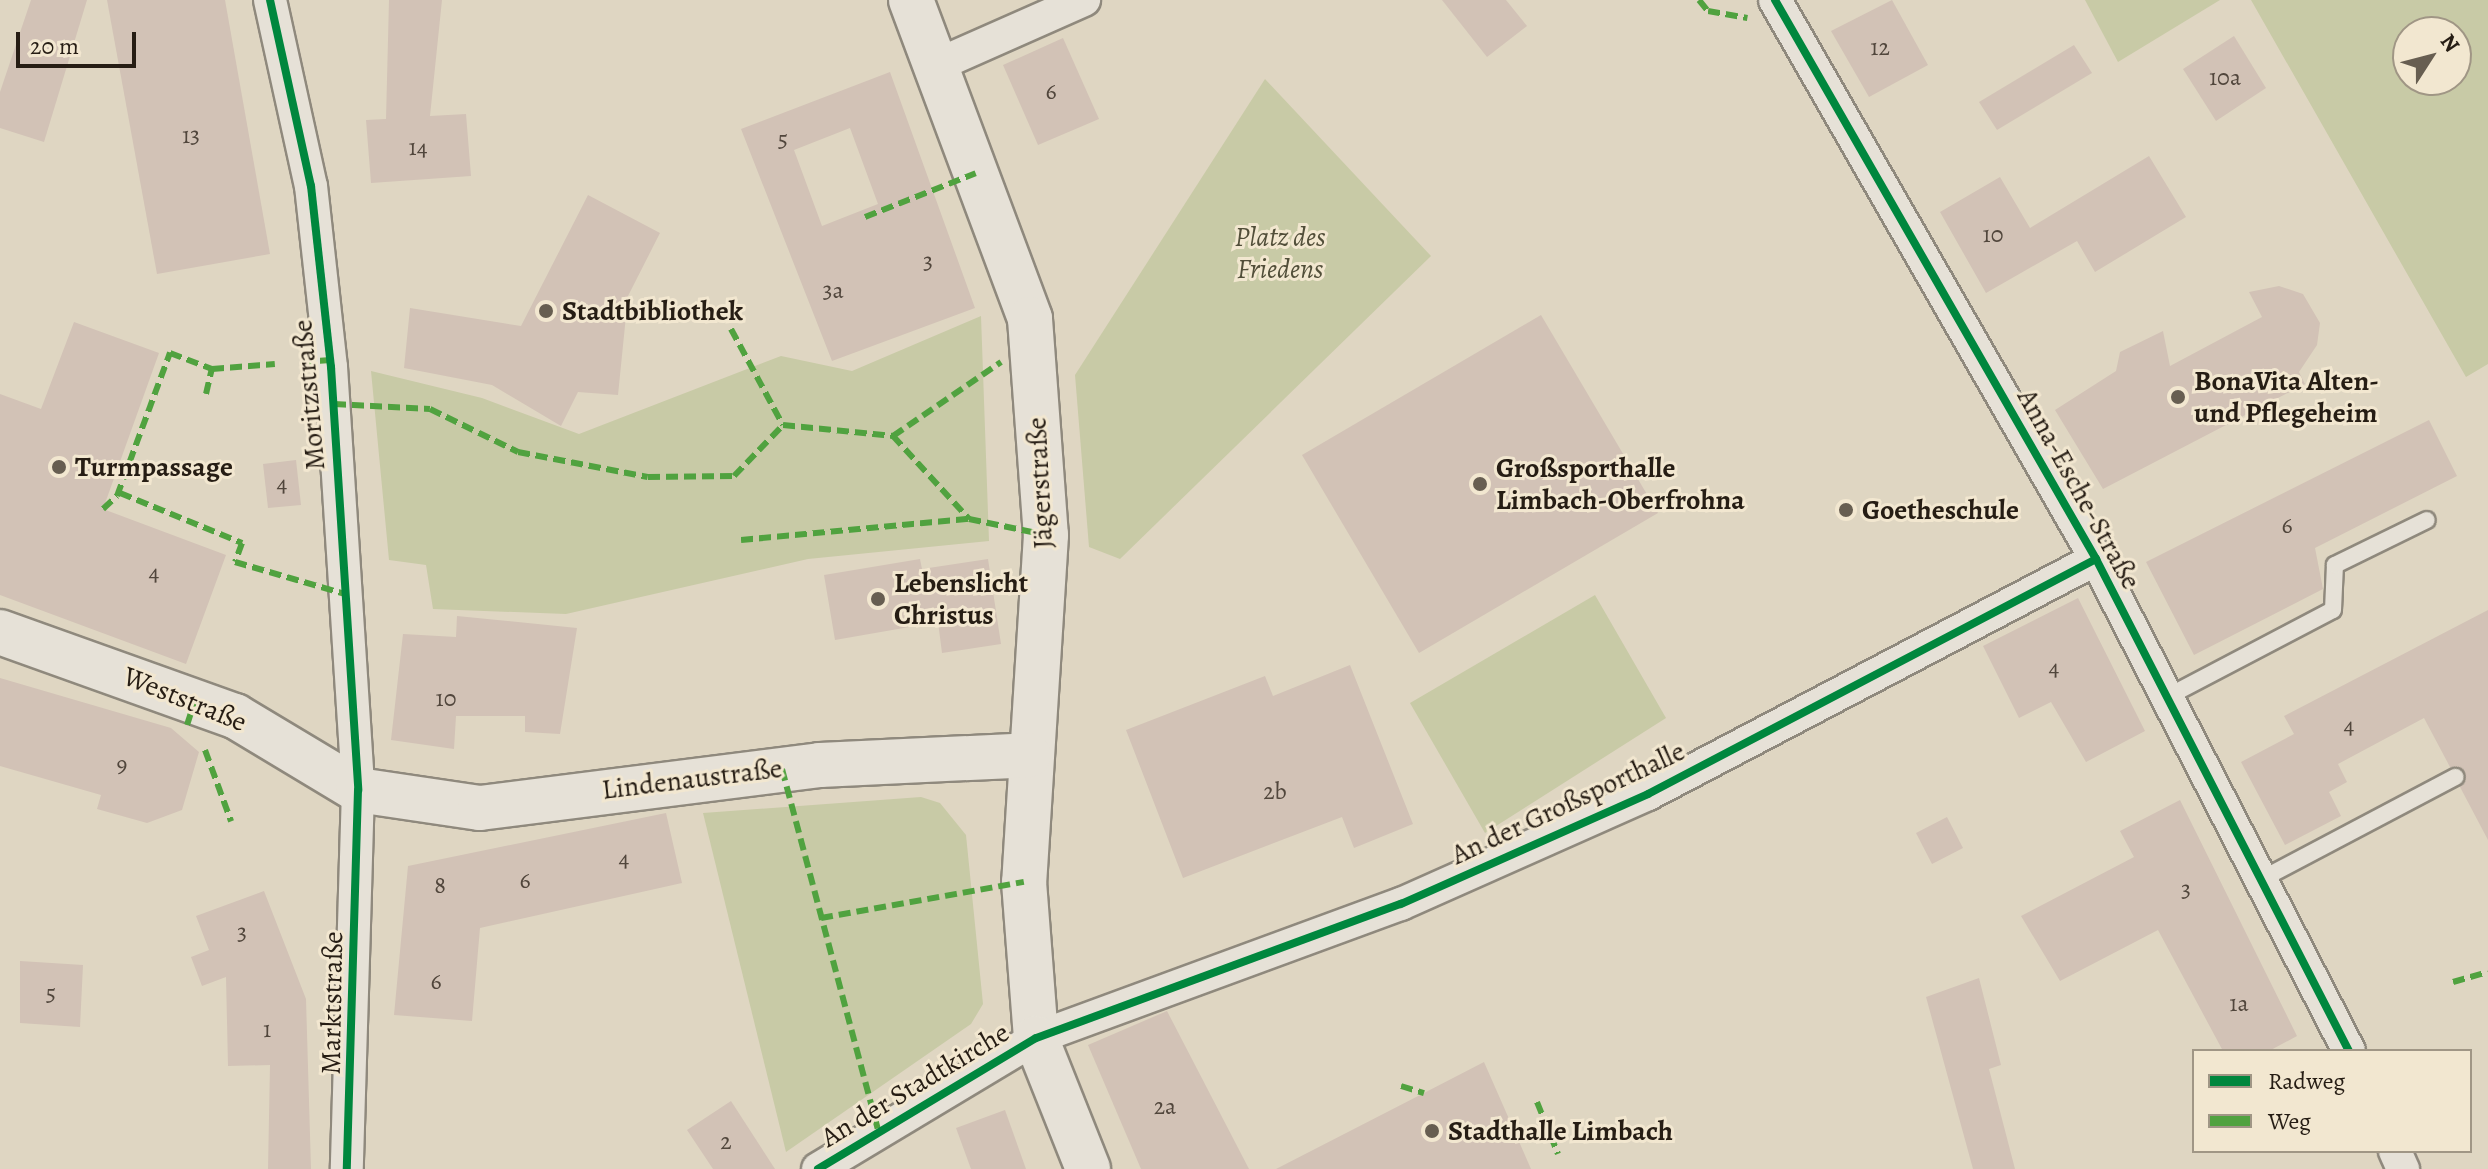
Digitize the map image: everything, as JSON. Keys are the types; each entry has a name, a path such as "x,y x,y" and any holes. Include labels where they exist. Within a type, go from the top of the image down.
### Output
{"main road":[{"name":"Jägerstraße","path":"911,0 1030,319 1046,535 1029,755 1024,882 1036,1038 1088,1169"},
{"name":"Weststraße","path":"0,632 235,716 358,790"},
{"name":"Lindenaustraße","path":"358,790 480,808 820,765 1029,755"}],"street":[{"name":"Moritzstraße","path":"270,0 311,186 331,367 358,790"},
{"path":"937,65 1084,0"},
{"name":"Anna-Esche-Straße","path":"1775,0 2096,559 2348,1049"},
{"name":"An der Großsporthalle","path":"1036,1038 1401,904 1648,794 2096,559"},
{"name":"Marktstraße","path":"347,1169 358,790"},
{"name":"An der Stadtkirche","path":"818,1169 1036,1038"}],"lane":[{"path":"2167,697 2333,610 2335,565 2427,520"},
{"path":"2260,880 2455,777"}],"green space":[{"path":"2085,0 2220,0 2118,62"},
{"path":"2251,0 2488,0 2488,364 2466,377"},
{"name":"Platz des Friedens","path":"1265,79 1431,256 1120,559 1089,547 1075,375"},
{"path":"981,316 989,541 808,559 566,614 433,609 426,565 389,560 371,371 482,398 579,434 781,356 852,371"},
{"path":"1595,595 1666,718 1485,833 1410,703"},
{"path":"921,797 940,803 966,835 983,1004 971,1024 786,1152 703,813"}],"building":[{"path":"31,0 87,0 44,142 0,128 0,92"},
{"path":"107,0 225,0 270,254 157,274"},
{"path":"389,0 442,0 430,116 466,114 471,176 371,183 366,120 386,119"},
{"path":"1442,0 1506,0 1527,26 1487,57"},
{"path":"1892,0 1928,65 1869,97 1831,31"},
{"path":"2234,36 2266,88 2216,121 2183,69"},
{"path":"1063,38 1099,119 1038,145 1003,65"},
{"path":"2074,45 2092,73 1997,130 1979,102"},
{"path":"890,72 975,308 832,361 741,129","holes":["850,128 878,204 822,226 794,150"]},
{"path":"2149,156 2186,217 2095,272 2077,241 1986,293 1940,212 2000,177 2030,228"},
{"path":"588,195 660,233 628,296 618,395 578,392 561,426 492,385 404,368 410,308 521,326"},
{"name":"BonaVita Alten- und Pflegeheim","path":"2279,286 2303,294 2320,323 2317,345 2299,372 2305,384 2103,489 2055,410 2116,371 2120,352 2163,331 2170,366 2262,317 2249,292"},
{"name":"Großsporthalle Limbach-Oberfrohna","path":"1541,315 1658,513 1419,653 1302,455"},
{"name":"Turmpassage","path":"74,322 159,353 103,509 226,555 186,664 0,595 0,394 41,409"},
{"path":"2429,420 2457,476 2315,548 2323,589 2194,655 2146,562"},
{"path":"296,460 301,505 268,508 263,464"},
{"path":"920,559 922,569 988,559 1001,644 942,653 938,622 835,640 824,575"},
{"path":"2078,598 2145,731 2086,762 2051,702 2019,718 1983,646"},
{"path":"2488,610 2488,840 2460,787 2464,771 2450,767 2424,718 2338,764 2347,782 2329,792 2341,816 2285,845 2241,762 2294,734 2284,716"},
{"path":"457,616 577,628 560,734 525,732 525,716 456,716 454,749 391,740 403,634 456,637"},
{"path":"1350,665 1413,824 1354,848 1342,817 1183,878 1126,730 1265,676 1273,696"},
{"path":"0,678 171,728 199,752 182,810 147,823 97,809 101,795 0,766"},
{"path":"2180,800 2297,1036 2273,1049 2222,1049 2158,930 2060,981 2021,916 2134,857 2120,831"},
{"path":"666,813 682,883 480,928 472,1021 394,1015 408,866"},
{"path":"1947,817 1963,848 1932,864 1916,833"},
{"path":"264,891 306,999 311,1169 268,1169 270,1065 228,1066 226,977 202,986 191,957 209,950 196,916"},
{"path":"20,961 83,965 80,1027 20,1023"},
{"path":"1979,978 2001,1065 1989,1069 2015,1169 1973,1169 1926,997"},
{"path":"1167,1011 1249,1169 1141,1169 1088,1045"},
{"name":"Stadthalle Limbach","path":"1484,1062 1531,1169 1276,1169 1424,1093"},
{"path":"731,1101 775,1169 713,1169 687,1130"},
{"path":"1005,1110 1026,1169 971,1169 956,1128"}],"marked path":[{"path":"1699,0 1708,11 1747,18"},
{"path":"865,217 976,173"},
{"path":"731,329 783,425 893,436 969,519"},
{"path":"103,509 117,496 170,353 212,369 275,364"},
{"path":"302,362 331,360"},
{"path":"893,436 1001,362"},
{"path":"206,394 212,369"},
{"path":"334,404 430,409 518,452 648,477 734,476 783,425"},
{"path":"120,493 242,543 235,562 345,594"},
{"path":"741,540 969,519 1046,535"},
{"path":"187,725 195,701"},
{"path":"205,750 231,821"},
{"path":"782,769 878,1131"},
{"path":"821,918 1024,882"},
{"path":"2453,982 2488,972"},
{"path":"1401,1086 1424,1093"},
{"path":"1537,1102 1558,1154"}],"cycle path":[{"path":"270,0 311,186 331,367 358,790 347,1169"},
{"path":"1775,0 2096,559 2348,1049"},
{"path":"818,1169 1036,1038 1401,904 1648,794 2096,559"}],"place":[{"name":"Stadtbibliothek","path":"546,311"},
{"name":"BonaVita Alten- und Pflegeheim","path":"2178,397"},
{"name":"Turmpassage","path":"59,467"},
{"name":"Großsporthalle Limbach-Oberfrohna","path":"1480,484"},
{"name":"Goetheschule","path":"1846,510"},
{"name":"Lebenslicht Christus","path":"878,599"},
{"name":"Stadthalle Limbach","path":"1432,1131"}]}
